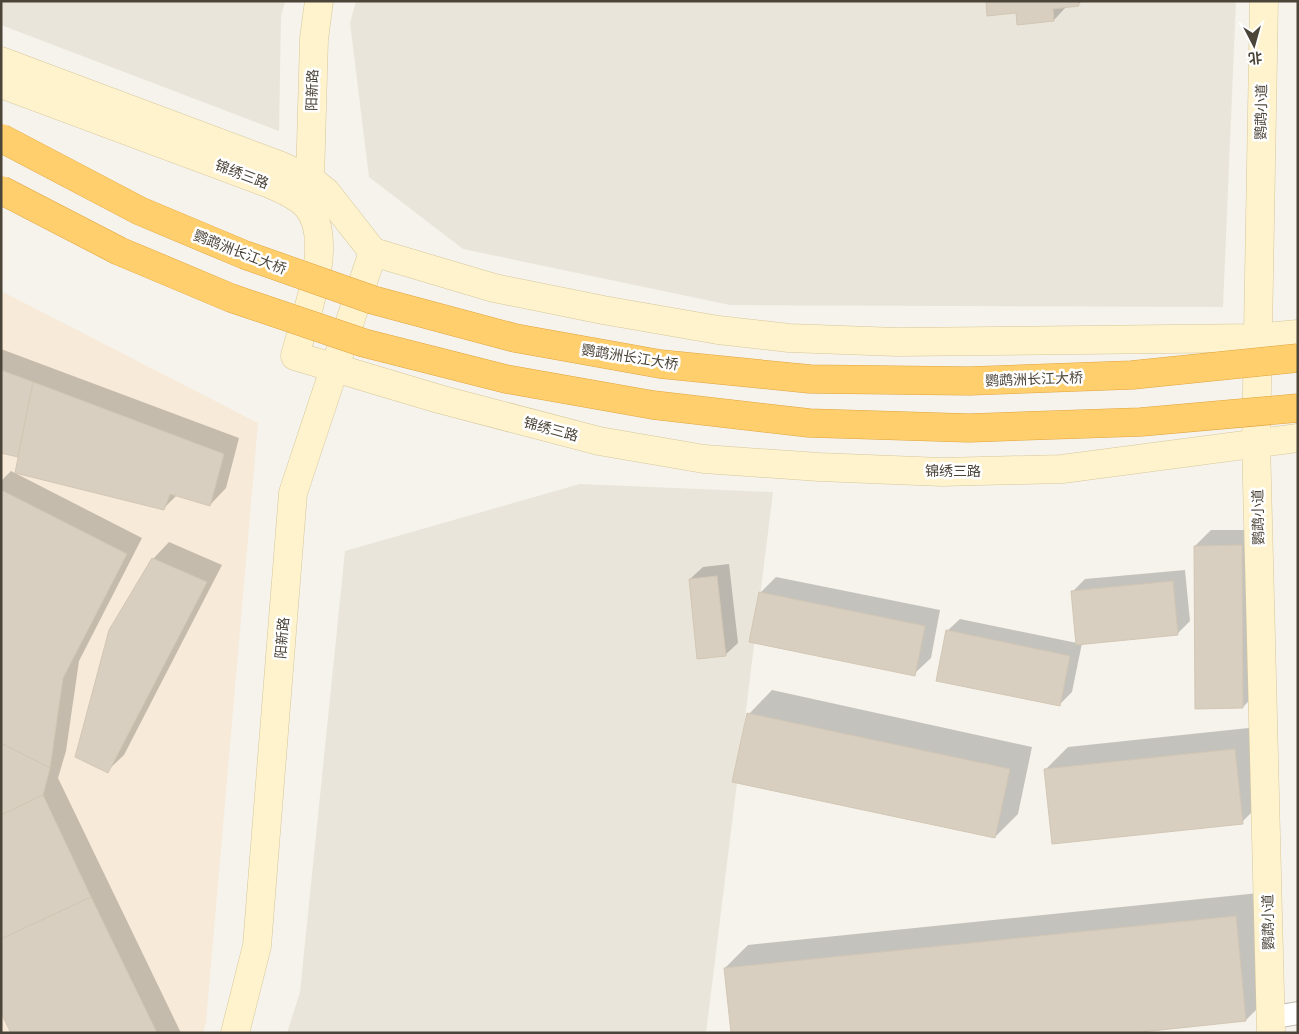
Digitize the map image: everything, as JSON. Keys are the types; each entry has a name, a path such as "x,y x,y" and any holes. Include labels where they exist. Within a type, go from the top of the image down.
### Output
{"highway":[{"name":"鹦鹉洲长江大桥","path":"1,138 140,211 245,255 372,300 516,338 660,364 810,379 969,381 1132,375 1298,358"},
{"path":"1,190 119,251 231,298 364,343 506,379 653,405 808,423 969,428 1141,422 1298,408"}],"main road":[{"name":"阳新路","path":"310,180 314,39 319,1"},
{"name":"鹦鹉小道","path":"1264,1 1256,338 1256,442 1270,1026"},
{"name":"锦绣三路","path":"1,62 279,165 310,180 326,192 373,252"},
{"name":"锦绣三路","path":"1,84 270,184 296,196 307,206 315,219 318,227 320,249 295,356 439,399 599,441 704,459 819,467 942,472 1062,469 1256,442 1298,438"},
{"name":"阳新路","path":"236,1033 257,946 294,493 373,252"},
{"path":"373,252 450,276 548,299 718,330 789,338 897,342 1256,338 1298,334"}],"street":[{"path":"1270,1026 1298,1013"}],"shaded area":[{"path":"1,1 285,1 281,16 279,131 1,25"},
{"path":"356,1 1236,1 1223,307 730,305 463,249 369,177 350,23"},
{"path":"1,291 258,423 206,1022 203,1033 1,1033"},
{"path":"580,484 773,492 706,1033 287,1033 300,992 345,551"}],"building":[{"path":"986,1 1078,1 1079,6 1053,9 1054,21 1017,25 1016,13 987,16"},
{"path":"1,370 33,382 18,457 1,453"},
{"path":"33,382 224,454 210,506 170,494 164,510 15,473"},
{"path":"1,490 127,554 63,678 50,768 1,743"},
{"path":"1242,545 1243,708 1195,709 1194,546"},
{"path":"152,558 207,582 108,773 75,757 109,630"},
{"path":"717,576 726,656 697,659 689,579"},
{"path":"1173,581 1178,635 1076,645 1071,591"},
{"path":"759,592 925,626 915,676 749,642"},
{"path":"946,630 1070,656 1060,706 936,681"},
{"path":"747,713 1010,769 995,838 732,782"},
{"path":"1,743 50,768 43,795 1,815"},
{"path":"1235,749 1243,824 1052,844 1044,769"},
{"path":"43,795 91,897 1,939 1,815"},
{"path":"91,897 157,1033 11,1033 1,1013 1,939"},
{"path":"1236,916 1246,1021 1132,1033 731,1033 724,968"}]}
